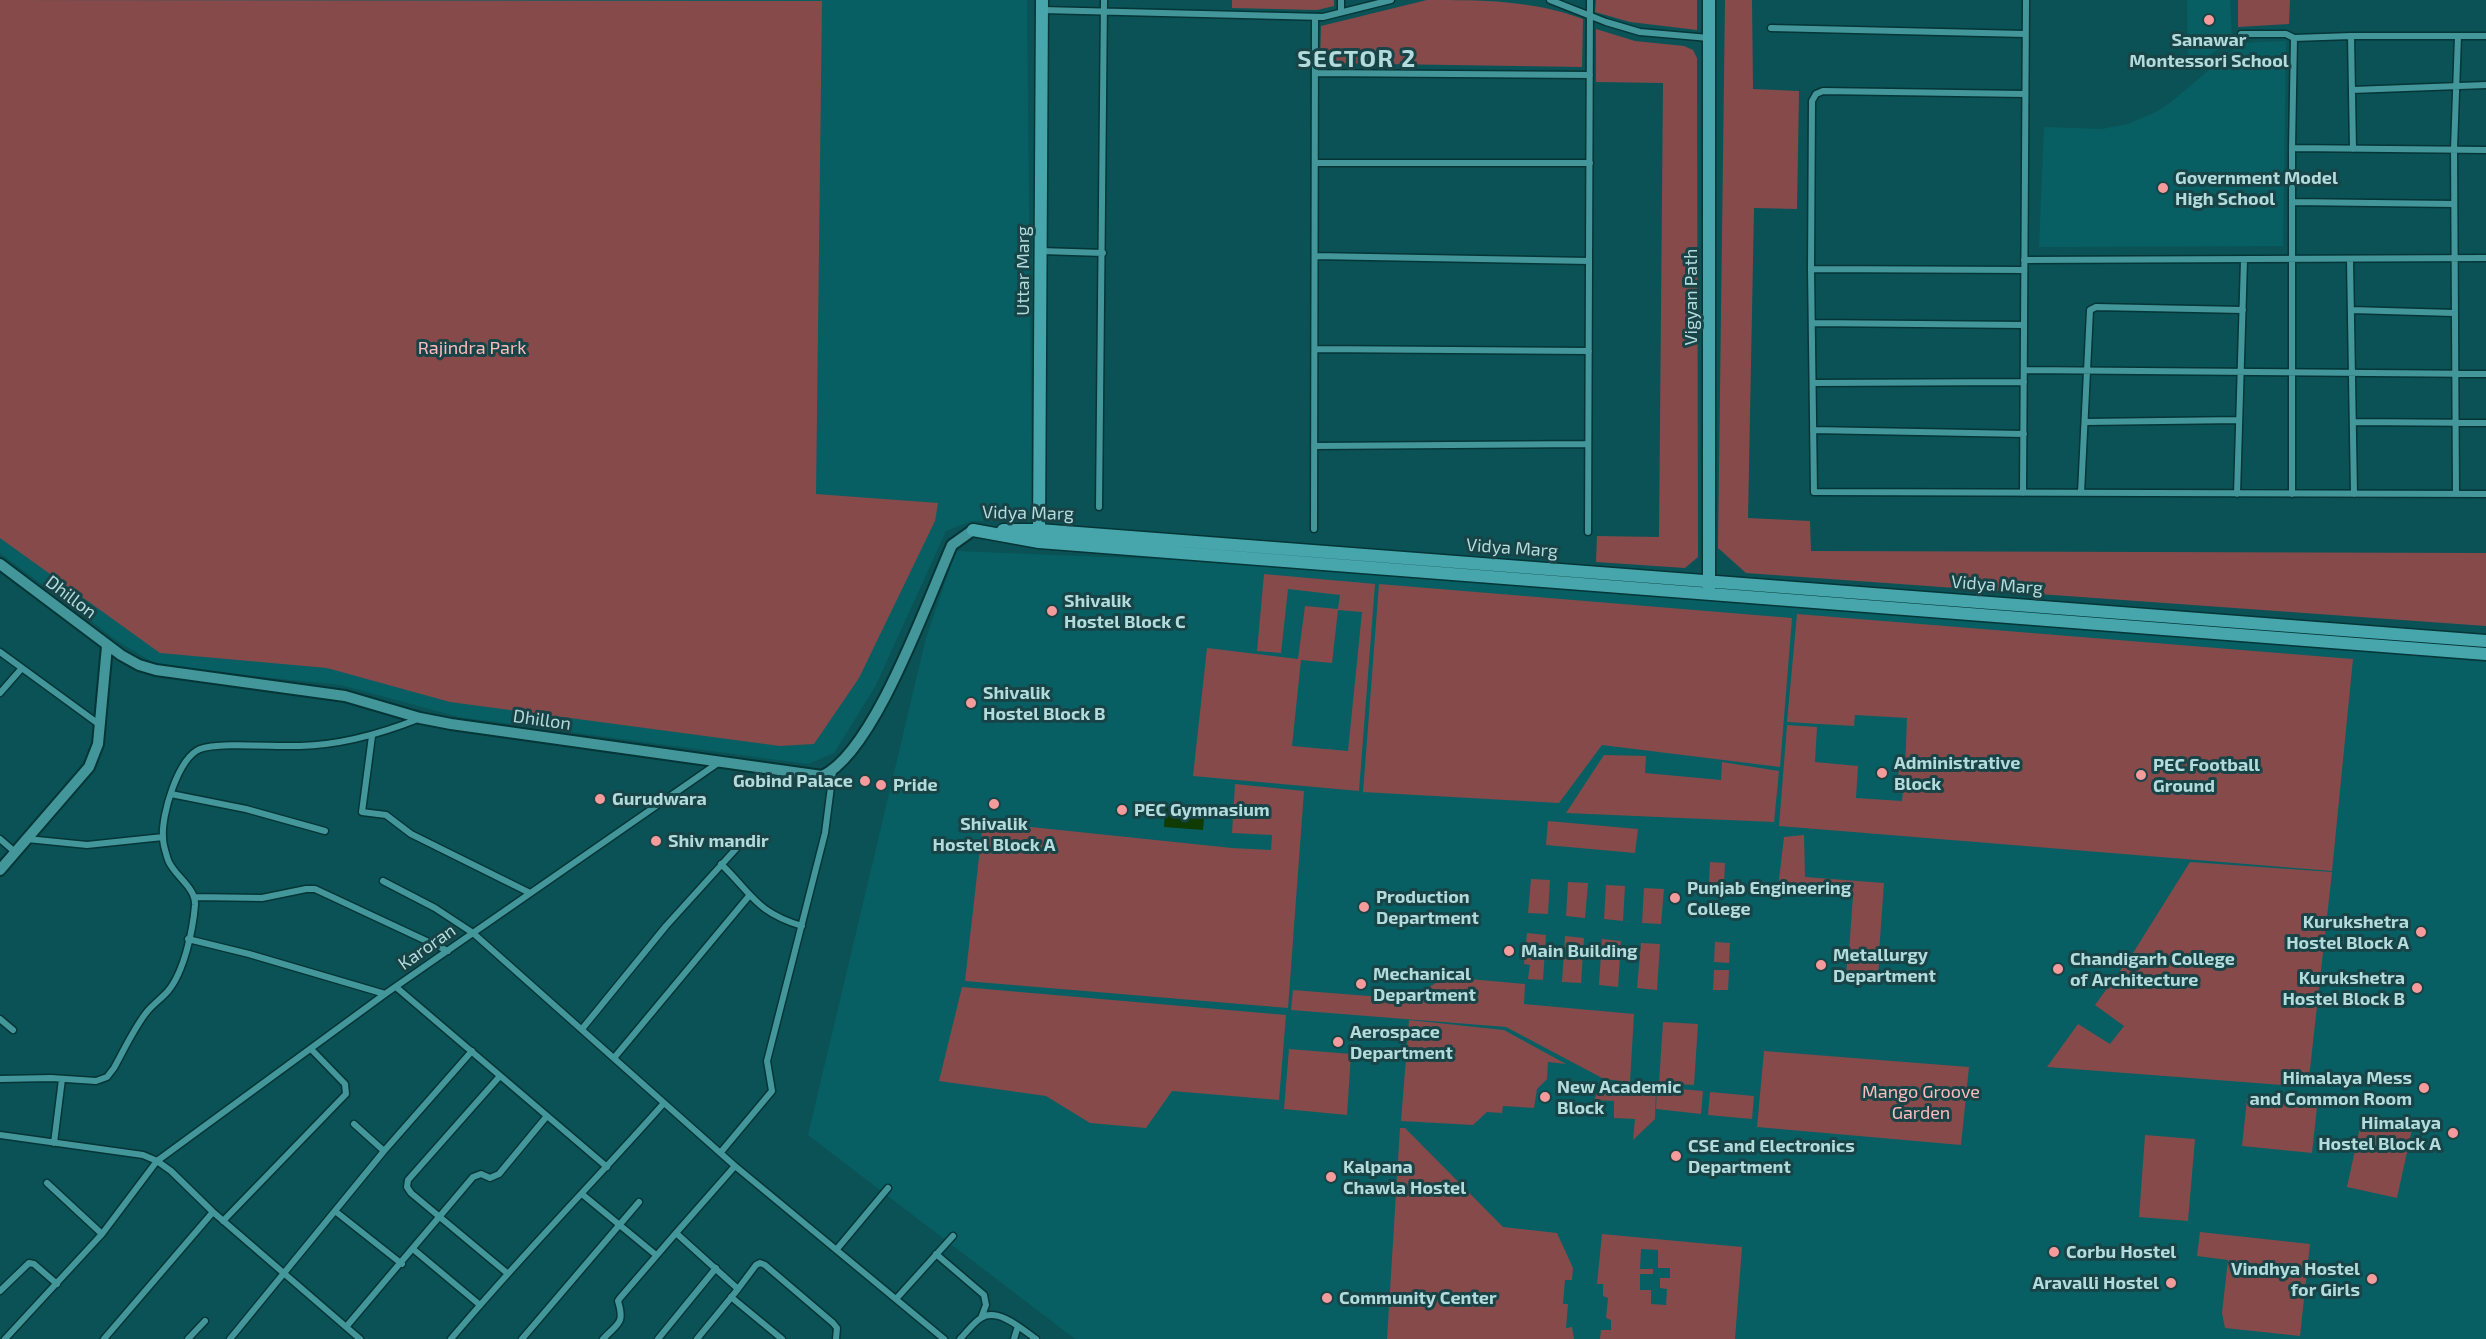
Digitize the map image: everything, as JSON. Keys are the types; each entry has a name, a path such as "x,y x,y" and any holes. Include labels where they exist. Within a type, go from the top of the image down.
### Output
{"main road":[{"name":"Vigyan Path","path":"1709,0 1709,587"},
{"name":"Uttar Marg","path":"1039,536 1042,5"},
{"name":"Vidya Marg","path":"973,530 1709,587 2486,641"},
{"name":"Vidya Marg","path":"1709,587 2486,654"}],"street":[{"path":"1098,507 1103,253 1104,0"},
{"path":"1341,0 1341,12"},
{"path":"1042,5 1104,11 1316,17 1391,0"},
{"path":"1550,0 1640,32 1709,38"},
{"path":"1588,532 1590,0"},
{"path":"2023,493 2026,0"},
{"path":"1314,529 1316,17"},
{"path":"1771,28 2025,34"},
{"path":"2241,34 2286,34 2294,38 2486,36"},
{"path":"2351,36 2353,149"},
{"path":"2456,494 2453,258 2458,36"},
{"path":"2292,494 2294,38"},
{"path":"1315,73 1590,75"},
{"path":"2352,90 2486,85"},
{"path":"2025,94 1823,91 1816,94 1812,101 1811,269 1814,492 2486,494"},
{"path":"2292,148 2486,150"},
{"path":"1315,163 1590,163"},
{"path":"2292,202 2454,204"},
{"path":"1041,251 1103,253"},
{"path":"1315,256 1589,261"},
{"path":"2024,260 2486,258"},
{"path":"2237,494 2244,260"},
{"path":"2350,260 2354,494"},
{"path":"1811,269 2024,270"},
{"path":"2081,493 2090,310 2093,308 2242,310"},
{"path":"2351,310 2454,313"},
{"path":"1812,323 2024,325"},
{"path":"1315,349 1589,351"},
{"path":"2024,370 2486,374"},
{"path":"1813,382 2024,382"},
{"path":"2085,422 2240,420"},
{"path":"2353,422 2486,423"},
{"path":"1814,430 2024,434"},
{"path":"1314,446 1588,444"},
{"path":"721,1152 772,1091 767,1061 825,833 833,771 863,738 889,690 952,545 973,530"},
{"name":"Dhillon","path":"0,564 107,646 139,665 156,670 336,694 365,700 420,718 809,775 822,776 833,771"},
{"path":"0,870 89,767 98,744 107,646"},
{"path":"0,652 100,725"},
{"path":"0,693 22,668"},
{"path":"0,1079 96,1081 107,1077 147,1011 175,982 188,939 195,897 174,872 165,850 163,837 171,794 183,764 200,749 210,746 303,746 372,736 420,718"},
{"path":"372,736 362,812 386,815 411,834 530,893"},
{"name":"Karoran","path":"5,1339 102,1234 157,1161 385,994 718,762"},
{"path":"171,794 246,809 325,831"},
{"path":"26,838 87,845 163,837"},
{"path":"0,839 15,852"},
{"path":"582,1029 666,926 743,840"},
{"path":"721,864 749,896 774,915 802,926"},
{"path":"383,880 435,908 473,933 735,1166 944,1339"},
{"path":"195,897 262,898 315,889 448,951"},
{"path":"614,1058 749,896"},
{"path":"188,939 249,954 385,994"},
{"path":"396,987 607,1167"},
{"path":"0,1019 13,1030"},
{"path":"223,1221 346,1094 345,1084 311,1049"},
{"path":"230,1339 384,1151 472,1051"},
{"path":"500,1076 408,1180 407,1187 411,1193 507,1273"},
{"path":"54,1143 62,1079"},
{"path":"452,1339 507,1273 664,1103"},
{"path":"346,1327 402,1264 473,1177 481,1174 490,1178 499,1174 547,1116"},
{"path":"354,1124 384,1151"},
{"path":"0,1135 143,1155 157,1161 360,1339"},
{"path":"603,1339 621,1319 622,1312 618,1301 620,1298 735,1166"},
{"path":"47,1183 102,1234"},
{"path":"837,1249 888,1188"},
{"path":"582,1194 656,1255"},
{"path":"522,1339 639,1202"},
{"path":"335,1211 402,1264"},
{"path":"104,1339 213,1212"},
{"path":"676,1233 738,1289"},
{"path":"896,1299 952,1236"},
{"path":"413,1249 480,1305"},
{"path":"936,1254 984,1295 986,1305 981,1318 960,1339"},
{"path":"0,1291 29,1263 34,1264 57,1284"},
{"path":"698,1339 756,1265 765,1265 833,1323 838,1334 836,1339"},
{"path":"658,1339 716,1268"},
{"path":"731,1297 782,1339"},
{"path":"981,1318 999,1316 1036,1339"},
{"path":"188,1339 205,1321"},
{"path":"1014,1339 1018,1326"}],"shaded area":[{"name":"Rajindra Park","path":"0,0 1027,0 1032,521 972,521 946,531 875,687 834,753 808,764 459,717 341,685 159,666 119,642 0,553"},
{"name":"Sanawar Montessori School","path":"2187,0 2230,0 2232,39 2188,71"},
{"name":"Government Model High School","path":"2286,41 2283,246 2039,247 2044,127 2102,129 2128,124 2156,112 2171,102 2241,43"},
{"name":"Punjab Engineering College","path":"956,551 1378,568 1796,600 2486,662 2486,1339 1075,1339 808,1135 926,638"},
{"path":"1165,806 1205,808 1203,830 1164,827"}],"green space":[{"name":"Rajindra Park","path":"0,0 822,1 816,494 938,503 935,521 859,678 814,744 780,746 450,702 327,668 160,653 0,538"},
{"path":"1232,0 1334,0 1334,6 1317,10 1232,8"},
{"path":"1427,0 1506,2 1545,8 1583,19 1582,67 1320,63 1321,26"},
{"path":"1596,0 1697,0 1697,30 1630,22 1595,12"},
{"path":"1725,0 1752,0 1753,89 1799,91 1797,209 1754,208 1748,518 1810,521 1811,551 2486,553 2486,626 1746,573 1718,548"},
{"path":"2238,0 2290,0 2289,24 2238,27"},
{"path":"1596,29 1635,41 1684,46 1693,50 1697,58 1698,557 1685,568 1596,562 1597,536 1659,537 1663,83 1596,82"},
{"path":"1264,574 1375,584 1359,791 1193,776 1207,648 1298,659 1305,606 1338,609 1340,595 1288,589 1281,653 1257,651","holes":["1338,610 1362,612 1348,751 1292,746 1301,660 1332,663"]},
{"path":"1379,584 1792,618 1780,767 1602,745 1559,803 1363,792"},
{"name":"PEC Football Ground","path":"1797,614 2353,659 2332,871 1779,826 1787,725 1817,727 1815,762 1858,766 1856,798 1902,801 1904,779 1898,779 1899,769 1905,769 1907,718 1855,715 1854,726 1787,722"},
{"path":"1604,755 1646,756 1645,773 1721,780 1722,762 1779,771 1774,822 1566,813"},
{"path":"1235,784 1304,791 1288,1008 965,981 983,822 1271,850 1272,835 1232,833"},
{"path":"1548,821 1638,829 1635,853 1546,845"},
{"path":"1804,835 1805,877 1884,883 1879,953 1849,951 1853,896 1778,888 1784,837"},
{"path":"1710,862 1725,863 1724,884 1709,883"},
{"path":"2190,862 2332,872 2308,1087 2047,1067 2078,1024 2110,1044 2124,1026 2095,1005 2133,953"},
{"path":"1531,879 1550,880 1548,914 1528,913"},
{"path":"1568,882 1588,883 1585,918 1566,916"},
{"path":"1606,885 1625,886 1623,921 1604,919"},
{"path":"1644,888 1664,889 1661,924 1642,923"},
{"path":"1527,933 1546,935 1543,980 1528,979 1530,965 1524,964"},
{"path":"1565,936 1584,938 1581,983 1562,982"},
{"path":"1602,939 1621,941 1618,987 1599,985"},
{"path":"1715,942 1730,943 1729,963 1714,962"},
{"path":"1641,943 1660,944 1657,990 1637,988"},
{"path":"1847,960 1879,963 1877,984 1846,982"},
{"path":"1714,970 1729,970 1728,990 1713,990"},
{"path":"1447,977 1525,984 1524,1004 1634,1014 1630,1082 1604,1079 1506,1027 1291,1010 1293,990 1407,999"},
{"path":"962,987 1286,1015 1279,1100 1172,1091 1146,1128 1090,1123 1046,1096 939,1081"},
{"path":"1409,1020 1504,1030 1566,1064 1548,1062 1547,1079 1537,1089 1534,1108 1503,1106 1502,1113 1487,1112 1473,1125 1401,1121"},
{"path":"1663,1022 1698,1024 1694,1085 1659,1083"},
{"path":"1289,1049 1351,1054 1347,1115 1284,1109"},
{"name":"Mango Groove Garden","path":"1764,1051 1969,1067 1961,1145 1757,1127"},
{"path":"1602,1082 1656,1087 1655,1119 1633,1140 1635,1119 1614,1118 1614,1101 1594,1100"},
{"path":"1657,1087 1703,1091 1701,1114 1656,1109"},
{"path":"1710,1092 1754,1096 1752,1119 1708,1115"},
{"path":"2247,1099 2317,1107 2312,1153 2242,1146"},
{"path":"2362,1118 2412,1129 2397,1198 2347,1187"},
{"path":"1400,1128 1405,1128 1503,1227 1557,1233 1573,1268 1572,1280 1565,1280 1563,1304 1568,1304 1566,1328 1572,1327 1574,1339 1387,1339"},
{"path":"2145,1135 2195,1139 2188,1221 2139,1217"},
{"path":"2200,1232 2310,1244 2300,1336 2225,1328 2222,1313 2228,1260 2197,1256"},
{"path":"1602,1234 1742,1247 1735,1339 1600,1339 1601,1330 1611,1330 1611,1320 1606,1318 1608,1298 1603,1296 1603,1284 1597,1284","holes":["1641,1249 1658,1250 1658,1268 1670,1268 1670,1278 1660,1278 1660,1288 1667,1289 1666,1305 1651,1304 1651,1290 1640,1290 1640,1274 1653,1274 1653,1269 1640,1269"]}],"place":[{"name":"Sanawar Montessori School","path":"2209,20"},
{"name":"Government Model High School","path":"2163,188"},
{"name":"Shivalik Hostel Block C","path":"1052,611"},
{"name":"Shivalik Hostel Block B","path":"971,703"},
{"name":"Administrative Block","path":"1882,773"},
{"name":"PEC Football Ground","path":"2141,775"},
{"name":"Gobind Palace","path":"865,781"},
{"name":"Pride","path":"881,785"},
{"name":"Gurudwara","path":"600,799"},
{"name":"Shivalik Hostel Block A","path":"994,804"},
{"name":"PEC Gymnasium","path":"1122,810"},
{"name":"Shiv mandir","path":"656,841"},
{"name":"Punjab Engineering College","path":"1675,898"},
{"name":"Production Department","path":"1364,907"},
{"name":"Kurukshetra Hostel Block A","path":"2421,932"},
{"name":"Main Building","path":"1509,951"},
{"name":"Metallurgy Department","path":"1821,965"},
{"name":"Chandigarh College of Architecture","path":"2058,969"},
{"name":"Mechanical Department","path":"1361,984"},
{"name":"Kurukshetra Hostel Block B","path":"2417,988"},
{"name":"Aerospace Department","path":"1338,1042"},
{"name":"Himalaya Mess and Common Room","path":"2424,1088"},
{"name":"New Academic Block","path":"1545,1097"},
{"name":"Himalaya Hostel Block A","path":"2453,1133"},
{"name":"CSE and Electronics Department","path":"1676,1156"},
{"name":"Kalpana Chawla Hostel","path":"1331,1177"},
{"name":"Corbu Hostel","path":"2054,1252"},
{"name":"Vindhya Hostel for Girls","path":"2372,1279"},
{"name":"Aravalli Hostel","path":"2171,1283"},
{"name":"Community Center","path":"1327,1298"}],"district":[{"name":"SECTOR 2","path":"1357,59"}]}
